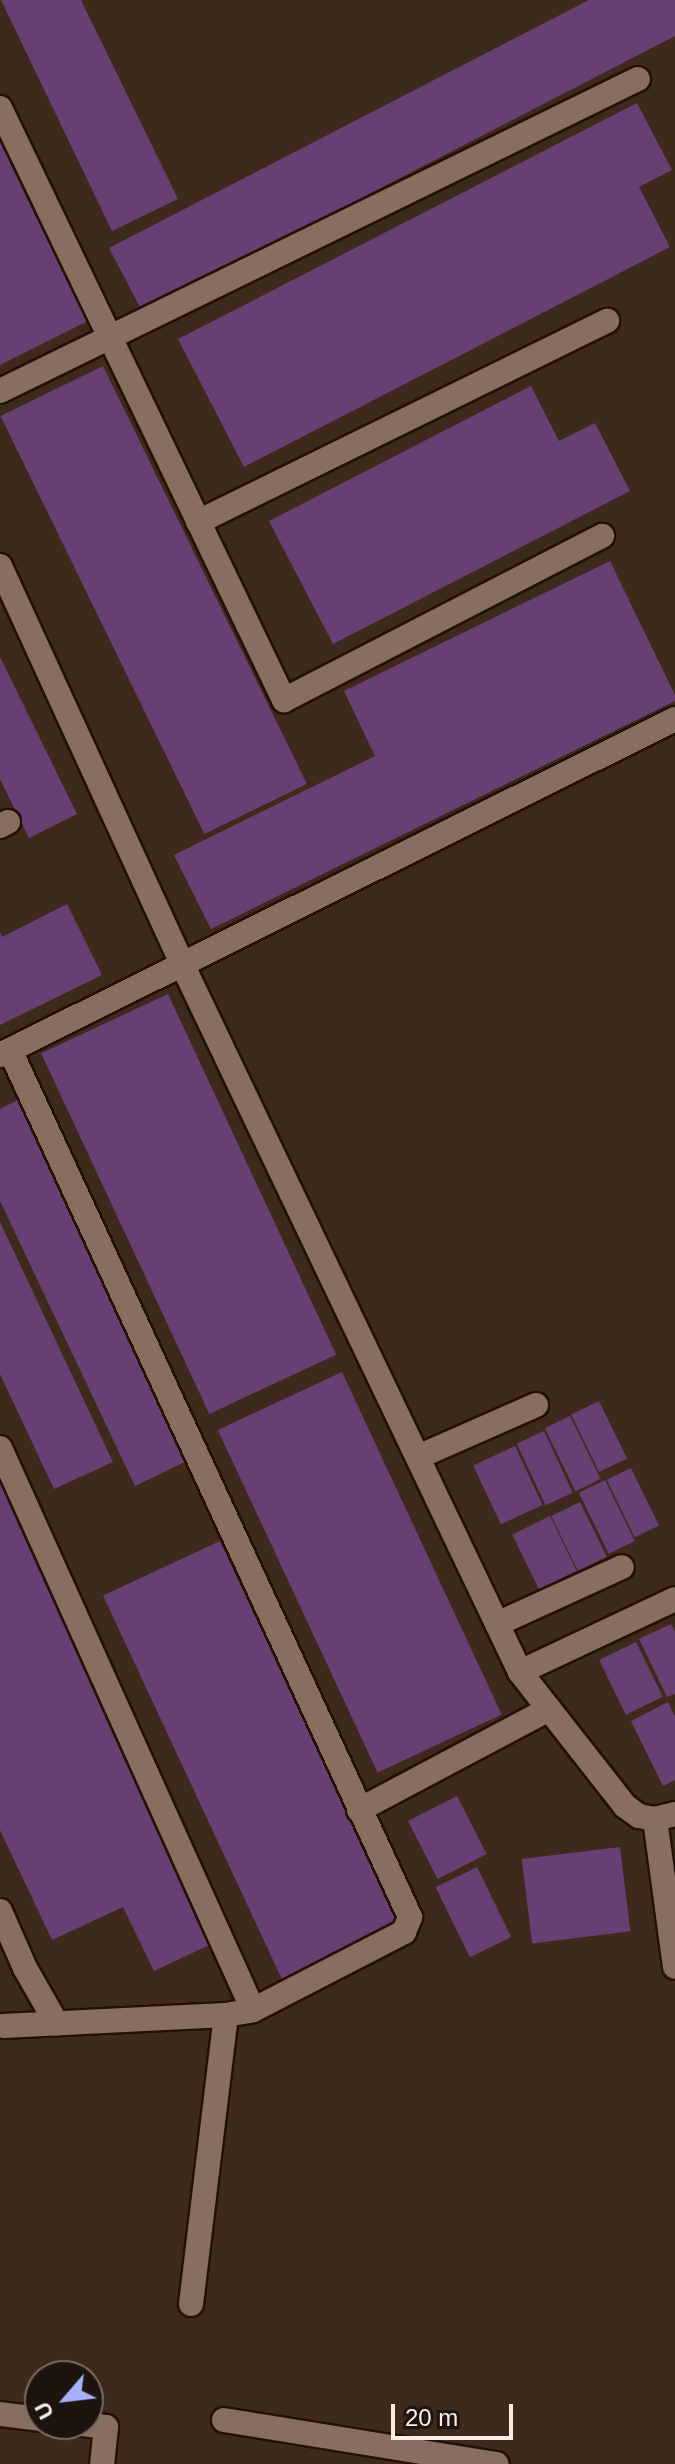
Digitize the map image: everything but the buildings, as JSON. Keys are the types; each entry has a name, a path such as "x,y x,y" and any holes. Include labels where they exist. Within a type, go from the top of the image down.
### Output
{"street":[{"path":"0,391 638,79"},
{"path":"0,108 284,700 602,536"},
{"path":"198,522 607,321"},
{"path":"0,566 182,964 520,1672 625,1806 639,1816 665,1817 675,1967"},
{"path":"3,2026 226,2015 253,2010 350,1963 404,1932 409,1926 410,1917 5,1052 675,719"},
{"path":"418,1457 536,1405"},
{"path":"0,1448 253,2010"},
{"path":"497,1624 622,1567"},
{"path":"520,1672 675,1599"},
{"path":"359,1810 549,1709"},
{"path":"0,1911 25,1968 57,2024"},
{"path":"191,2304 226,2015"},
{"path":"0,2414 24,2417"},
{"path":"224,2420 496,2464"},
{"path":"102,2464 104,2427"}]}
